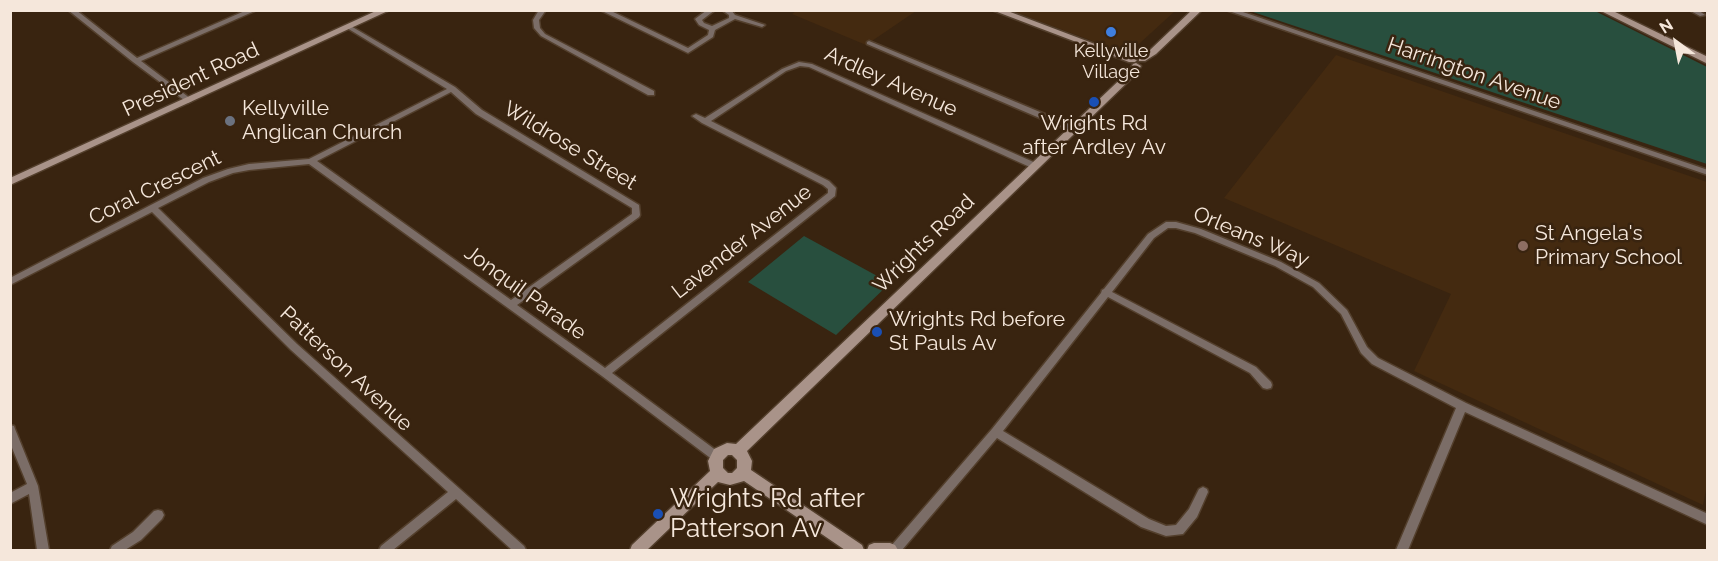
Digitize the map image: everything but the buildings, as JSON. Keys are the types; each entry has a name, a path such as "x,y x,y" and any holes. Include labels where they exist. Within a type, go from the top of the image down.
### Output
{"street":[{"path":"71,10 188,101"},
{"path":"135,61 254,10"},
{"name":"President Road","path":"10,182 386,10"},
{"path":"543,10 536,20 537,28 543,35 651,93"},
{"path":"603,10 688,51 711,36 712,29"},
{"path":"712,10 698,19 701,24 712,29"},
{"path":"725,10 733,16 762,25"},
{"path":"996,10 1137,61"},
{"name":"Wrights Road","path":"738,451 1134,71 1137,61 1153,52 1198,10"},
{"name":"Harrington Avenue","path":"1229,10 1707,173"},
{"path":"1603,10 1707,61"},
{"path":"1619,10 1707,53"},
{"path":"1692,10 1702,15"},
{"path":"712,29 732,19 733,16"},
{"name":"Wildrose Street","path":"349,27 452,89 479,112 632,203 637,211 631,219 511,305"},
{"path":"869,42 1073,129"},
{"name":"Ardley Avenue","path":"705,121 784,70 800,64 810,65 1035,166"},
{"name":"Coral Crescent","path":"10,282 206,180 231,171 311,161 452,89"},
{"name":"Lavender Avenue","path":"605,373 832,194 832,188 826,183 696,116"},
{"name":"Jonquil Parade","path":"311,161 605,373 717,457"},
{"name":"Patterson Avenue","path":"153,208 294,347 520,550"},
{"name":"Orleans Way","path":"895,550 996,432 1151,236 1161,228 1176,225 1198,231 1278,264 1316,285 1344,312 1364,350 1375,361 1462,406 1707,520"},
{"path":"1105,292 1253,370 1267,385"},
{"path":"1404,550 1462,406"},
{"path":"10,429 33,486 43,550"},
{"path":"996,432 1145,523 1166,531 1179,530 1193,513 1203,492"},
{"path":"729,450 738,451 746,460 743,472 729,478 717,473 714,464 717,457 729,450"},
{"path":"743,472 857,550"},
{"path":"637,550 717,473"},
{"path":"10,499 33,486"},
{"path":"385,550 456,492"},
{"path":"116,550 137,536 158,515"},
{"path":"874,550 890,550"}],"shaded area":[{"path":"797,10 916,11 866,45 792,14"},
{"name":"Kellyville Village","path":"1011,11 1175,11 1128,54"},
{"name":"St Angela's Primary School","path":"1336,55 1707,182 1708,479 1703,505 1414,371 1451,294 1224,198"}],"green space":[{"path":"1250,11 1595,11 1707,67 1707,164"},
{"path":"804,236 890,283 836,335 748,282"}],"place":[{"name":"Kellyville Village","path":"1111,32"},
{"name":"Wrights Rd after Ardley Av","path":"1094,102"},
{"name":"Kellyville Anglican Church","path":"230,121"},
{"name":"St Angela's Primary School","path":"1523,246"},
{"name":"Wrights Rd before St Pauls Av","path":"877,332"},
{"name":"Wrights Rd after Patterson Av","path":"658,514"}]}
